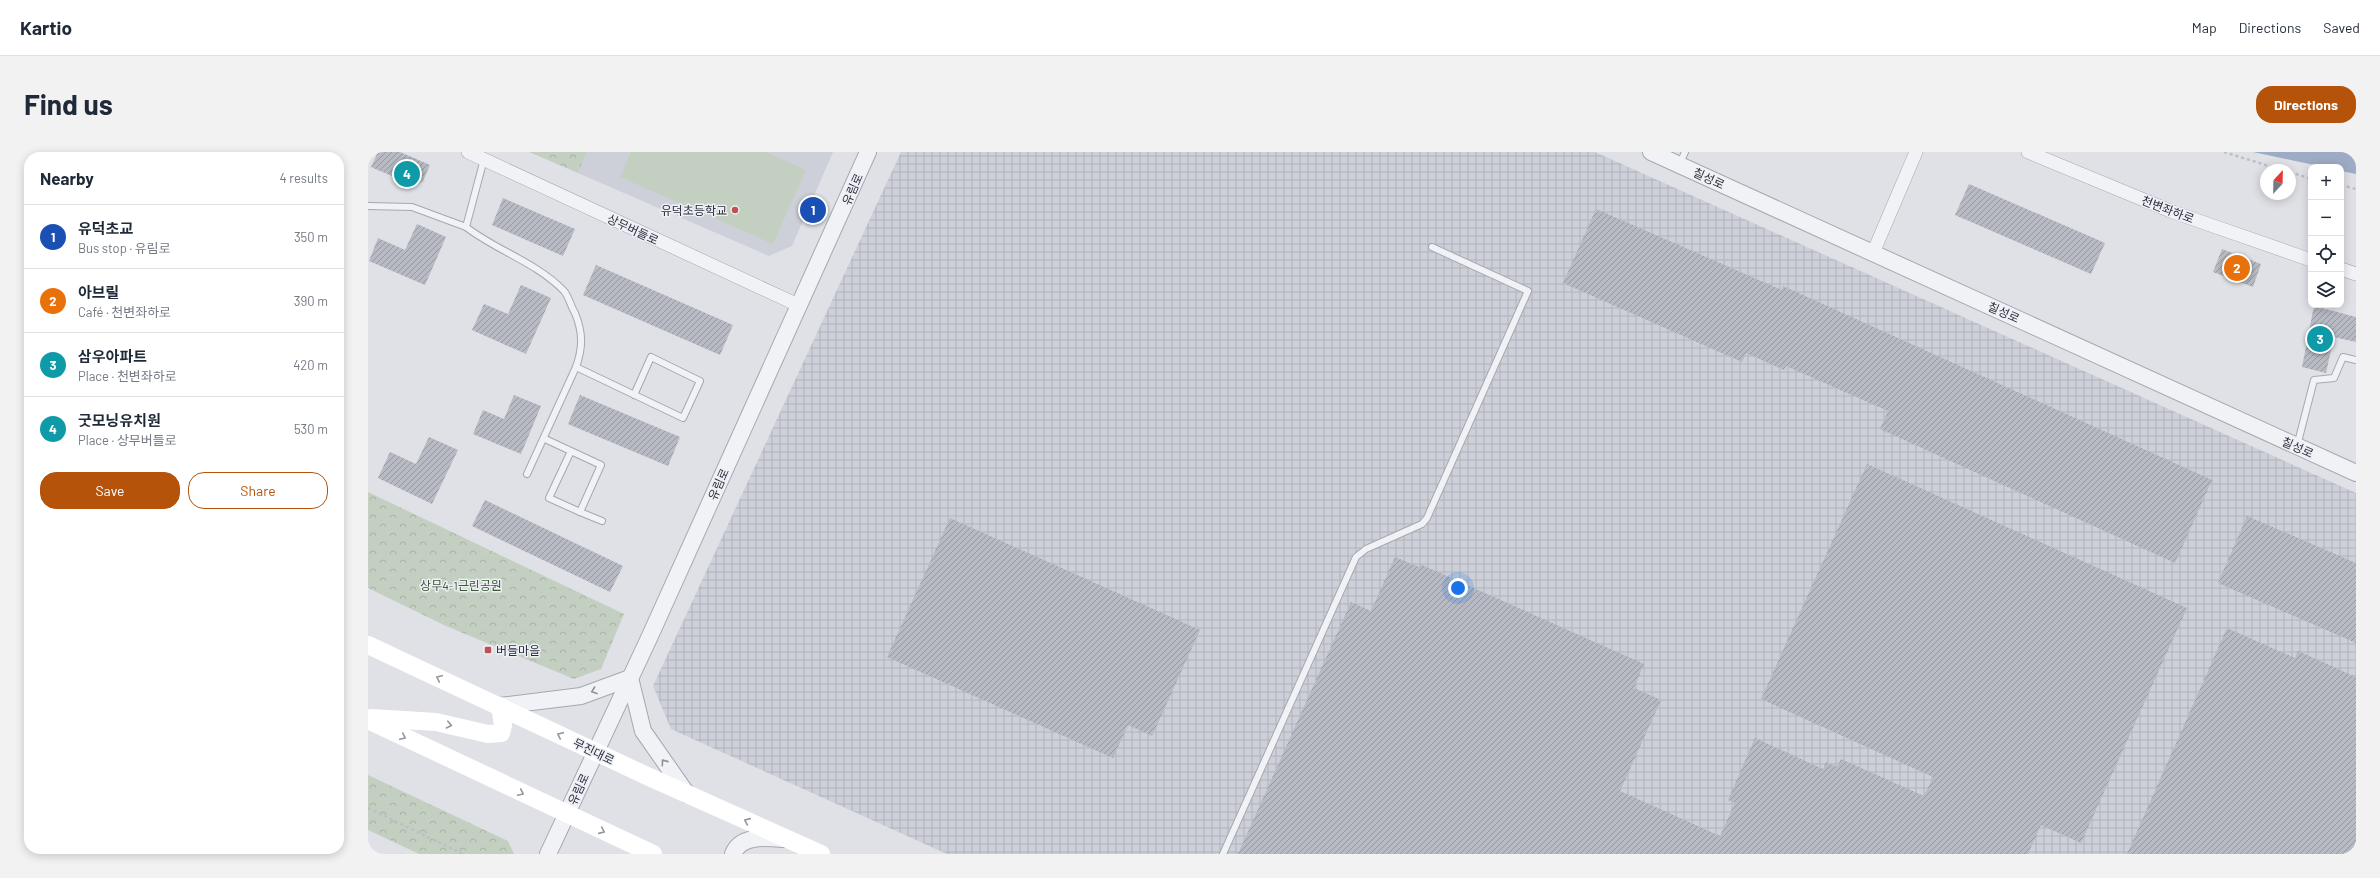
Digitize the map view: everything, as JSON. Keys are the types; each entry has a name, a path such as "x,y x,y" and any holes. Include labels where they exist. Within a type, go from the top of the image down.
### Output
{"main road":[{"name":"무진대로","path":"368,645 687,794 821,854"},
{"path":"368,717 436,722 488,734 501,733 503,725 500,706"},
{"path":"368,720 567,815 653,854"}],"street":[{"name":"상무버들로","path":"468,152 486,156 798,305"},
{"name":"유림로","path":"548,854 630,678 868,152"},
{"name":"칠성로","path":"1651,152 1682,158 1873,253 2356,473"},
{"path":"1873,253 1916,152"},
{"name":"천변좌하로","path":"2028,152 2173,212 2308,259"},
{"path":"2344,270 2356,274"},
{"path":"500,706 581,696 630,678 643,731 687,794"},
{"path":"733,854 736,846 742,842 758,838 788,839"}],"lane":[{"path":"466,228 486,156"},
{"path":"368,206 412,207 466,228 485,242 537,268 565,292 579,323 582,349 576,367 527,474"},
{"path":"1223,854 1356,557 1366,549 1422,524 1427,518 1528,291 1432,247"},
{"path":"576,367 634,395 683,418 700,381 651,357 634,395"},
{"path":"2297,446 2314,380 2334,378 2342,357 2356,360"},
{"path":"544,439 601,465 580,512"},
{"path":"571,451 549,498 602,521"}],"path":[{"path":"2224,152 2263,164"},
{"path":"2296,174 2308,178"},
{"path":"2344,186 2356,188"},
{"path":"368,808 464,854"}],"shaded area":[{"name":"유덕초등학교","path":"587,152 833,152 792,246 769,256 578,173"},
{"path":"901,152 1595,152 2356,493 2356,854 947,854 671,729 653,686"}],"green space":[{"path":"529,152 587,152 578,173"},
{"name":"유덕초등학교","path":"631,152 766,152 806,170 773,244 620,177"},
{"name":"상무4-1근린공원","path":"368,492 624,614 601,669 574,679 446,626 368,588"},
{"path":"368,775 508,841 514,854 419,854 368,830"}],"water":[{"path":"2253,152 2356,152 2356,174 2344,172 2344,164 2310,164"}],"building":[{"path":"378,152 400,152 430,165 423,181 415,186 371,167"},
{"path":"1969,184 2105,243 2091,274 1955,215"},
{"path":"503,198 575,229 563,256 492,225"},
{"path":"1596,209 1782,290 1783,286 2212,480 2175,563 1880,429 1888,411 1786,366 1784,370 1746,353 1742,362 1563,283"},
{"path":"417,224 446,237 425,285 369,261 378,238 405,250"},
{"path":"2222,249 2261,264 2253,287 2213,272"},
{"path":"596,265 733,325 720,355 583,295"},
{"path":"521,285 551,298 526,354 472,330 484,304 508,314"},
{"path":"2314,308 2322,308 2356,317 2356,342 2334,337 2326,373 2302,367"},
{"path":"514,395 541,406 521,454 473,434 483,410 504,419"},
{"path":"580,395 680,437 668,466 568,424"},
{"path":"429,437 458,450 432,504 378,478 390,452 416,464"},
{"path":"1867,464 2187,608 2081,843 2041,825 2028,854 1238,854 1351,602 1371,611 1395,557 1419,567 1420,564 1644,664 1634,688 1661,700 1620,791 1720,836 1735,803 1728,800 1755,738 1823,769 1826,762 1837,767 1841,759 1924,796 1933,777 1761,699"},
{"path":"485,500 623,566 610,592 472,526"},
{"path":"2247,516 2356,563 2356,643 2218,583"},
{"path":"950,518 1200,630 1152,736 1128,725 1113,758 887,657"},
{"path":"2227,628 2295,658 2298,651 2356,677 2356,854 2127,854"}],"place":[{"name":"굿모닝유치원","path":"407,174"},
{"name":"유덕초등학교","path":"735,210"},
{"name":"유덕초교","path":"813,210"},
{"name":"아브릴","path":"2237,268"},
{"name":"삼우아파트","path":"2320,339"},
{"name":"버들마을","path":"488,650"}]}
